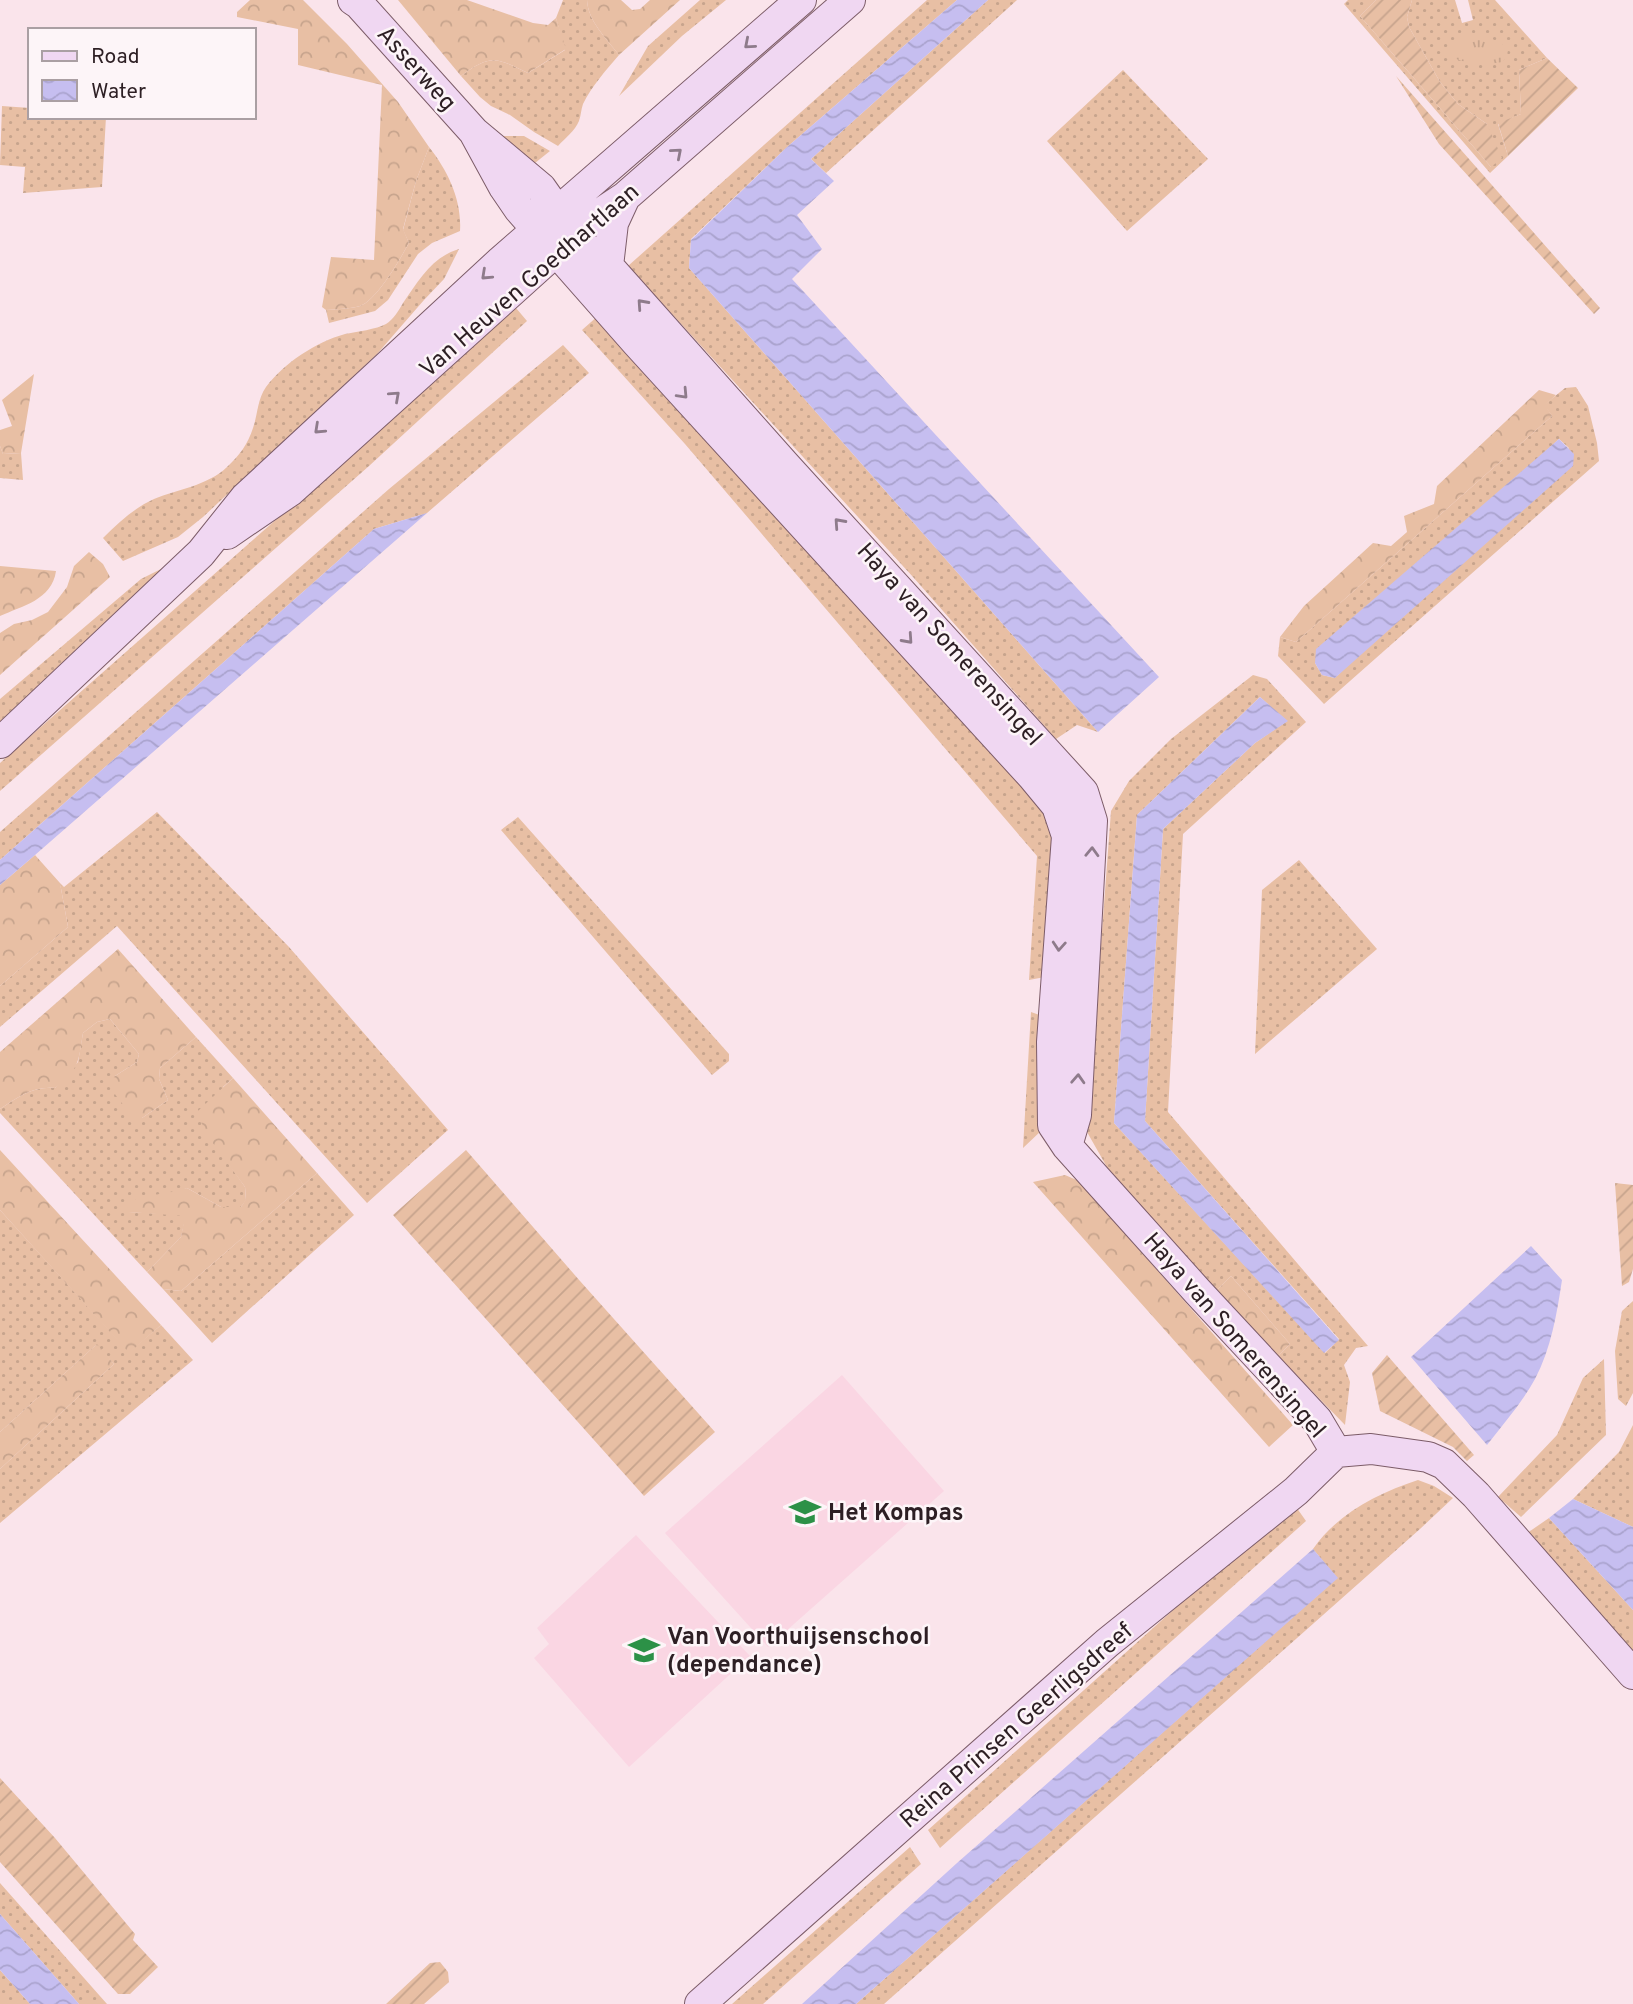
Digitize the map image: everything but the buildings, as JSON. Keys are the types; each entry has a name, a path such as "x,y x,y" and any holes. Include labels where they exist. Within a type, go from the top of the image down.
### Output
{"street":[{"name":"Van Heuven Goedhartlaan","path":"556,232 801,0"},
{"name":"Van Heuven Goedhartlaan","path":"0,743 201,553 245,498 501,261 556,232 595,217 625,197 850,0"},
{"name":"Asserweg","path":"356,1 474,132 541,188 556,232"},
{"path":"608,266 613,223 625,197"},
{"name":"Haya van Somerensingel","path":"556,232 608,266 1083,792 1093,821 1076,1115 1067,1146"},
{"name":"Haya van Somerensingel","path":"556,232 637,343 1057,806 1066,836 1052,1042 1053,1125 1067,1146 1198,1293 1317,1420 1336,1452 1371,1449 1428,1457 1444,1464 1476,1495 1633,1674"},
{"name":"Reina Prinsen Geerligsdreef","path":"700,2004 1107,1643 1296,1491 1336,1452"}],"shaded area":[{"name":"Het Kompas","path":"842,1375 944,1491 768,1647 665,1533"},
{"name":"Van Voorthuijsenschool (dependance)","path":"636,1535 750,1656 629,1767 534,1658 549,1644 537,1628"}],"green space":[{"path":"250,0 303,0 347,44 398,102 429,147 416,181 403,229 409,243 381,288 360,306 326,310 322,307 331,257 374,260 382,85 298,65 298,29 237,17 237,12"},
{"path":"398,0 467,0 533,23 548,25 556,18 566,49 528,73 494,60 480,64 461,76"},
{"path":"563,0 587,0 594,22 619,55 587,97 575,128 558,146 491,106 461,76 480,64 494,60 528,73 565,50 556,18"},
{"path":"587,0 621,0 632,10 640,9 650,0 680,0 619,55 594,22"},
{"path":"700,0 726,0 682,36 619,96 648,46"},
{"path":"927,0 957,0 786,148 691,239 689,268 1098,732 1077,725 1056,739 913,577 628,266"},
{"path":"988,0 1017,0 826,173 811,159"},
{"path":"1348,0 1376,0 1360,16 1491,167 1487,124 1458,104 1440,82 1409,27 1407,17 1412,0 1455,0 1462,23 1473,20 1468,0 1495,0 1547,58 1519,70 1521,114 1498,124 1508,156 1490,173 1344,4"},
{"path":"1376,0 1412,0 1407,17 1409,27 1440,82 1458,104 1487,124 1502,158 1491,167 1360,16"},
{"path":"1466,35 1499,42 1508,49 1507,56 1502,62 1483,64 1464,62 1452,57 1452,43"},
{"path":"1547,58 1578,88 1508,156 1498,123 1521,114 1519,70"},
{"path":"1123,70 1208,159 1127,231 1047,141"},
{"path":"1396,76 1600,308 1594,314 1439,144"},
{"path":"2,106 28,108 28,119 106,119 102,187 23,193 25,167 0,165"},
{"path":"497,136 524,136 550,151 530,167"},
{"path":"429,147 452,186 459,208 460,231 432,243 418,254 388,300 375,311 329,323 326,310 360,306 374,296 409,243 403,230 416,181"},
{"path":"459,249 444,279 377,354 203,517 178,537 123,561 103,538 127,516 147,503 211,479 227,467 246,444 263,392 273,378 301,354 323,342 386,324 396,315 427,270 441,258"},
{"path":"516,308 527,321 369,466 0,791 0,763"},
{"path":"599,315 1043,807 1054,836 1050,976 1029,980 1037,856 685,444 582,330"},
{"path":"563,345 589,373 427,513 374,529 0,860 0,832 389,489"},
{"path":"34,374 21,453 3,454 0,430 12,426 2,400"},
{"path":"1576,387 1588,406 1599,461 1324,704 1278,656 1280,637 1296,642 1552,416 1544,405 1565,388","holes":["1559,439 1569,448 1335,678 1322,675 1315,663"]},
{"path":"1539,390 1556,395 1545,405 1552,416 1296,642 1280,637 1304,606 1373,543 1391,546 1407,532 1404,516 1434,504 1437,486"},
{"path":"0,446 3,454 21,453 23,480 0,478"},
{"path":"89,552 103,564 110,577 0,675 0,633 14,624 32,620 48,612 67,587 74,566"},
{"path":"195,552 0,724 0,699 141,579"},
{"path":"0,566 56,571 49,589 35,601 0,616"},
{"path":"1253,675 1267,679 1306,722 1183,834 1168,1112 1368,1346 1356,1348 1344,1365 1350,1382 1345,1425 1278,1356 1290,1344 1231,1276 1217,1290 1116,1183 1087,1132 1111,811 1129,781 1171,739","holes":["1260,697 1287,721 1255,743 1163,829 1145,1121 1339,1339 1325,1353 1114,1123 1137,815"]},
{"path":"157,812 289,947 448,1130 367,1203 117,926 0,1027 0,986 68,927 60,883 64,887"},
{"path":"518,817 729,1054 729,1061 712,1075 501,830"},
{"path":"35,855 60,883 68,927 0,986 0,885"},
{"path":"1299,860 1377,949 1255,1054 1262,890"},
{"path":"118,949 196,1037 160,1068 159,1079 168,1100 142,1118 134,1119 108,1085 115,1076 137,1062 139,1054 110,1019 97,1022 83,1033 74,1070 55,1088 33,1091 0,1109 0,1052"},
{"path":"1031,1012 1048,1018 1042,1130 1023,1148"},
{"path":"110,1019 139,1054 137,1062 115,1076 142,1118 168,1100 159,1079 160,1068 196,1037 233,1078 223,1087 229,1164 245,1187 246,1200 241,1207 221,1207 187,1188 129,1212 186,1215 181,1237 147,1272 0,1113 0,1109 26,1093 55,1088 78,1062 83,1033 97,1022"},
{"path":"233,1078 317,1173 181,1291 163,1289 147,1272 181,1237 185,1216 128,1212 127,1201 187,1188 221,1207 241,1207 246,1199 245,1187 204,1131 198,1111"},
{"path":"0,1150 161,1325 129,1353 0,1210"},
{"path":"466,1150 715,1432 644,1496 393,1215"},
{"path":"317,1173 354,1215 212,1343 163,1289 181,1291"},
{"path":"1065,1175 1079,1181 1293,1425 1269,1447 1033,1182"},
{"path":"1615,1183 1633,1185 1633,1269 1629,1282 1622,1286"},
{"path":"0,1210 129,1352 161,1325 193,1360 0,1523 0,1469 114,1364 96,1345 0,1432"},
{"path":"1231,1276 1290,1344 1278,1356 1217,1290"},
{"path":"1633,1301 1633,1393 1626,1406 1618,1399 1615,1351 1622,1311"},
{"path":"97,1344 114,1364 0,1469 0,1432"},
{"path":"1387,1355 1474,1455 1467,1461 1453,1447 1380,1411 1372,1373"},
{"path":"1604,1359 1606,1435 1521,1517 1498,1497 1557,1435 1583,1378"},
{"path":"1633,1425 1633,1527 1573,1499 1619,1452"},
{"path":"1418,1480 1453,1498 884,2004 856,2004 1337,1578 1313,1549 1334,1525 1374,1498"},
{"path":"1294,1504 1306,1521 940,1848 928,1830"},
{"path":"1549,1518 1633,1610 1633,1661 1520,1538"},
{"path":"0,1778 55,1838 135,1934 133,1940 158,1967 130,1994 118,1994 0,1862"},
{"path":"910,1847 921,1864 763,2004 732,2004"},
{"path":"0,1883 107,2004 79,2004 0,1914"},
{"path":"440,1962 448,1972 449,1982 424,2004 386,2004 430,1963"},
{"path":"0,1970 30,2004 0,2004"}],"water":[{"path":"957,0 988,0 811,159 834,181 797,215 822,249 792,279 1159,677 1098,732 689,268 691,240 786,148"},
{"path":"1559,439 1574,454 1573,466 1335,678 1322,675 1315,663 1316,649"},
{"path":"427,513 0,885 0,860 374,529"},
{"path":"1260,697 1288,721 1255,743 1163,829 1145,1121 1339,1340 1324,1353 1114,1123 1137,815"},
{"path":"1531,1246 1562,1280 1555,1318 1545,1356 1535,1379 1487,1445 1411,1357"},
{"path":"1573,1499 1633,1527 1633,1610 1549,1518"},
{"path":"1313,1549 1338,1578 856,2004 802,2004 957,1863"},
{"path":"0,1914 79,2004 30,2004 0,1970"}],"place":[{"name":"Het Kompas","path":"805,1512"},
{"name":"Van Voorthuijsenschool (dependance)","path":"644,1650"}]}
